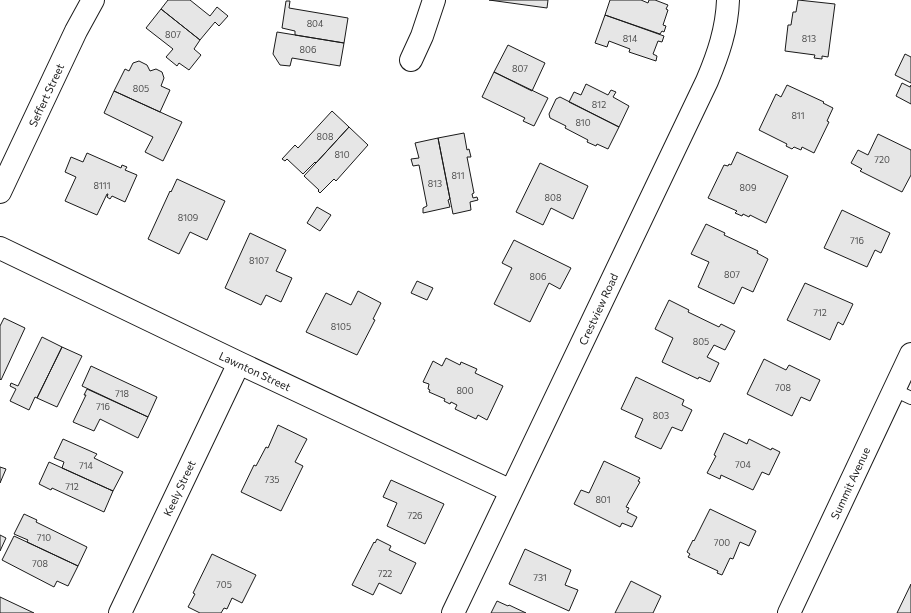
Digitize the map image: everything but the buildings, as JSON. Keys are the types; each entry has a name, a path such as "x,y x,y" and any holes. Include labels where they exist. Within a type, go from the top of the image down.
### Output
{"street":[{"name":"Seffert Street","path":"0,192 76,31 94,0"},
{"path":"411,60 422,36 434,0"},
{"name":"Crestview Road","path":"453,613 707,81 717,57 724,34 728,0"},
{"name":"Lawnton Street","path":"0,248 238,363 511,491"},
{"name":"Summit Avenue","path":"789,613 903,394 911,354"},
{"name":"Keely Street","path":"120,613 238,363"}]}
